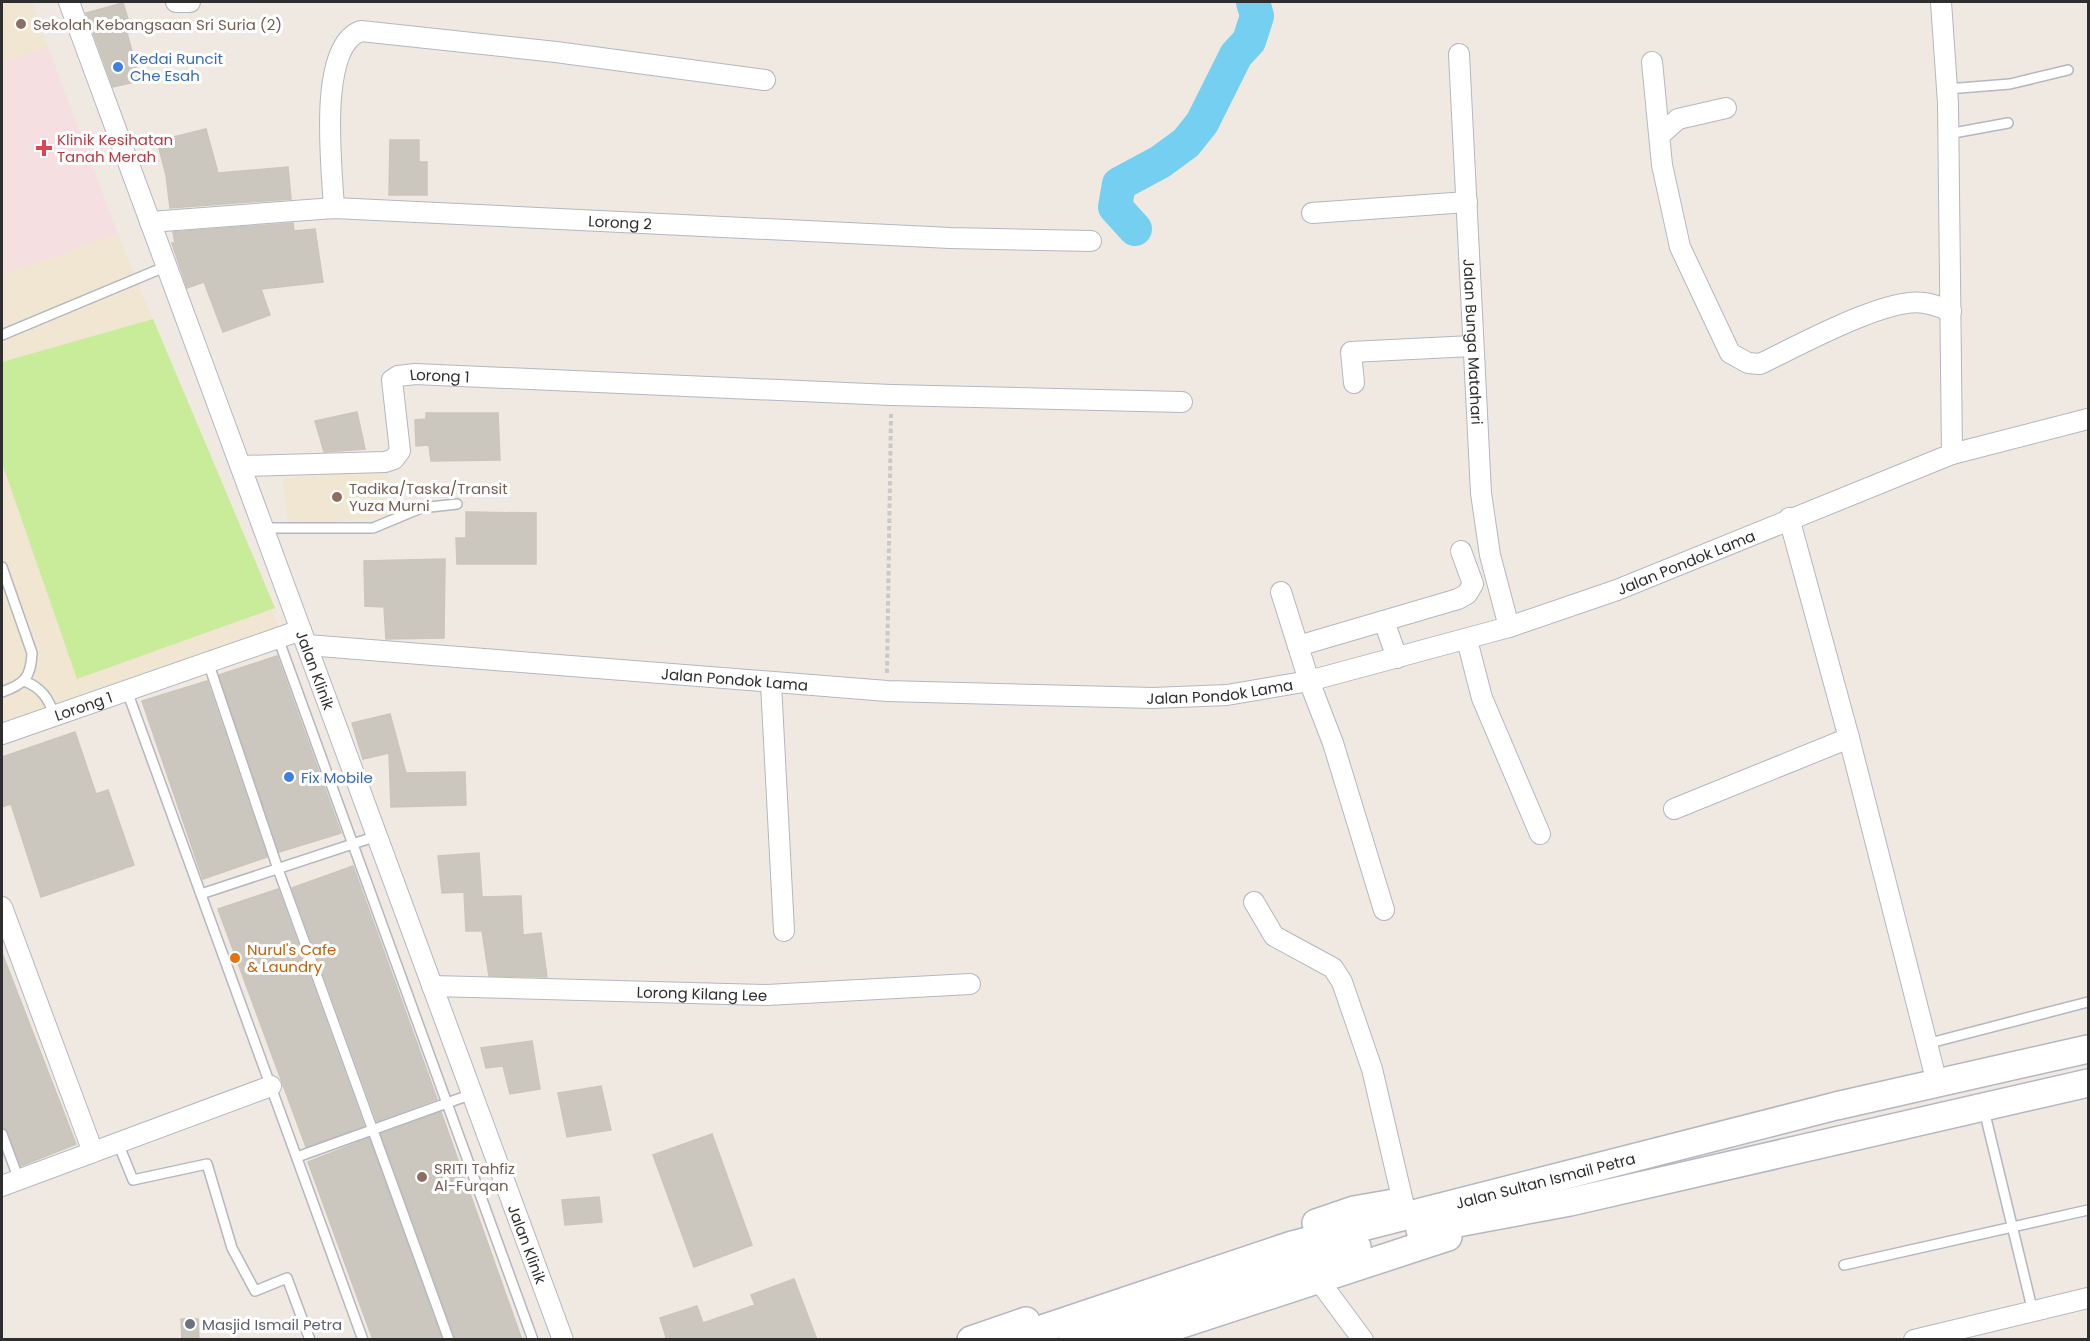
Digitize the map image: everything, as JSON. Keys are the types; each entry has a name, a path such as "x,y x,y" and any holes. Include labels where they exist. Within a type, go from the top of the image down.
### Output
{"main road":[{"name":"Jalan Sultan Ismail Petra","path":"1073,1340 1541,1183 1836,1106 2088,1049"},
{"name":"Jalan Sultan Ismail Petra","path":"1009,1340 1302,1262 2088,1083"},
{"path":"971,1340 1354,1210 1541,1183"},
{"path":"1133,1340 1302,1262"}],"street":[{"name":"Jalan Klinik","path":"69,2 563,1340"},
{"path":"176,2 190,2"},
{"path":"1941,2 1947,89 1952,454"},
{"path":"334,207 329,131 336,63 347,40 361,31 556,52 765,80"},
{"name":"Jalan Bunga Matahari","path":"1459,54 1481,493 1490,555 1509,627"},
{"path":"1652,62 1668,203 1680,247 1730,353 1748,363 1760,364 1857,318 1903,303 1923,302 1951,311"},
{"path":"1660,135 1678,119 1726,108"},
{"path":"1312,213 1467,202"},
{"name":"Lorong 2","path":"150,222 334,207 938,237 1090,241"},
{"path":"1354,383 1351,352 1472,346"},
{"name":"Lorong 1","path":"241,466 385,462 394,459 400,451 392,380 398,376 415,374 891,395"},
{"path":"891,395 1182,402"},
{"name":"Jalan Pondok Lama","path":"304,638 771,684 887,691 1153,698 1227,695 1309,681 1509,627 1617,590 1789,518 1952,454 2088,419"},
{"path":"1789,518 1849,738 1937,1083"},
{"path":"1298,646 1467,594 1473,584 1461,551"},
{"path":"1281,592 1309,681 1331,735 1384,910"},
{"path":"1384,621 1396,658"},
{"name":"Lorong 1","path":"2,734 278,638 304,638"},
{"path":"1467,640 1482,698 1540,834"},
{"path":"771,684 784,931"},
{"path":"1674,809 1849,738"},
{"path":"1254,902 1274,936 1333,968 1342,982 1372,1069 1403,1202"},
{"path":"2,907 93,1152"},
{"name":"Lorong Kilang Lee","path":"432,986 767,995 970,984"},
{"path":"10,1183 271,1086"},
{"path":"1302,1262 1363,1340"},
{"path":"1914,1340 2088,1299"}],"lane":[{"path":"1947,89 2010,84 2068,70"},
{"path":"1948,134 2008,123"},
{"path":"2,335 167,267"},
{"path":"263,528 373,528 421,508 457,504"},
{"path":"2,567 32,653 32,668 24,681 2,692"},
{"path":"278,638 533,1340"},
{"path":"208,662 278,869 449,1340"},
{"path":"24,681 38,687 47,697 56,716"},
{"path":"127,691 363,1340"},
{"path":"201,894 377,836"},
{"path":"1926,1044 2088,1002"},
{"path":"297,1157 472,1094"},
{"path":"1983,1107 2033,1312"},
{"path":"2,1134 10,1183"},
{"path":"118,1143 133,1180 207,1164 232,1248 255,1291 287,1278 310,1340"},
{"path":"1844,1265 2088,1210"}],"path":[{"path":"887,691 891,395"}],"shaded area":[{"name":"Sekolah Kebangsaan Sri Suria (2)","path":"2,2 32,2 48,47 2,63"},
{"name":"Klinik Kesihatan Tanah Merah","path":"48,47 118,234 2,275 2,63"},
{"path":"118,234 280,630 2,723 2,275"},
{"name":"Tadika/Taska/Transit Yuza Murni","path":"387,465 392,515 289,528 282,479"}],"green space":[{"path":"153,319 275,608 77,679 2,463 2,362"}],"building":[{"path":"123,3 132,32 127,33 140,81 113,87 86,13"},
{"path":"206,129 218,173 288,167 291,199 170,208 166,175 157,141"},
{"path":"390,140 419,140 419,162 427,162 427,195 389,195"},
{"path":"293,223 294,231 315,229 323,282 261,289 270,315 223,332 204,282 187,288 172,243 175,243 173,232"},
{"path":"357,412 365,449 324,452 315,421"},
{"path":"426,413 498,413 500,460 431,461 429,445 416,446 415,420 426,419"},
{"path":"466,512 536,513 536,564 457,564 456,538 466,538"},
{"path":"445,559 444,638 386,639 384,607 365,606 364,561"},
{"path":"277,656 341,833 279,852 219,675"},
{"path":"207,681 267,857 203,879 142,701"},
{"path":"390,714 406,773 465,772 466,805 391,807 389,753 363,759 352,723"},
{"path":"75,732 96,794 108,790 134,865 41,897 11,804 2,807 2,757"},
{"path":"479,853 482,897 521,896 523,935 541,933 547,977 489,976 482,931 466,931 464,892 442,893 438,856"},
{"path":"353,866 437,1099 377,1121 292,888"},
{"path":"278,889 364,1126 306,1147 218,909"},
{"path":"2,953 76,1144 21,1166 8,1132 2,1127"},
{"path":"532,1041 540,1089 510,1094 503,1066 486,1068 481,1048"},
{"path":"601,1086 611,1130 567,1137 558,1093"},
{"path":"441,1112 522,1340 456,1340 381,1134"},
{"path":"712,1134 752,1245 694,1267 653,1155"},
{"path":"369,1138 442,1340 373,1340 308,1162"},
{"path":"599,1197 602,1222 565,1225 562,1200"},
{"path":"794,1279 817,1340 664,1340 666,1337 660,1318 697,1306 703,1323 755,1305 751,1295"},
{"path":"181,1319 198,1319 199,1340 182,1340"}],"waterway":[{"path":"1135,229 1115,207 1119,184 1160,162 1186,143 1202,123 1236,55 1249,41 1257,16 1253,2"}],"place":[{"name":"Sekolah Kebangsaan Sri Suria (2)","path":"21,24"},
{"name":"Kedai Runcit Che Esah","path":"118,67"},
{"name":"Klinik Kesihatan Tanah Merah","path":"44,148"},
{"name":"Tadika/Taska/Transit Yuza Murni","path":"337,497"},
{"name":"Fix Mobile","path":"289,777"},
{"name":"Nurul's Cafe & Laundry","path":"235,958"},
{"name":"SRITI Tahfiz Al-Furqan","path":"422,1177"},
{"name":"Masjid Ismail Petra","path":"190,1324"}]}
